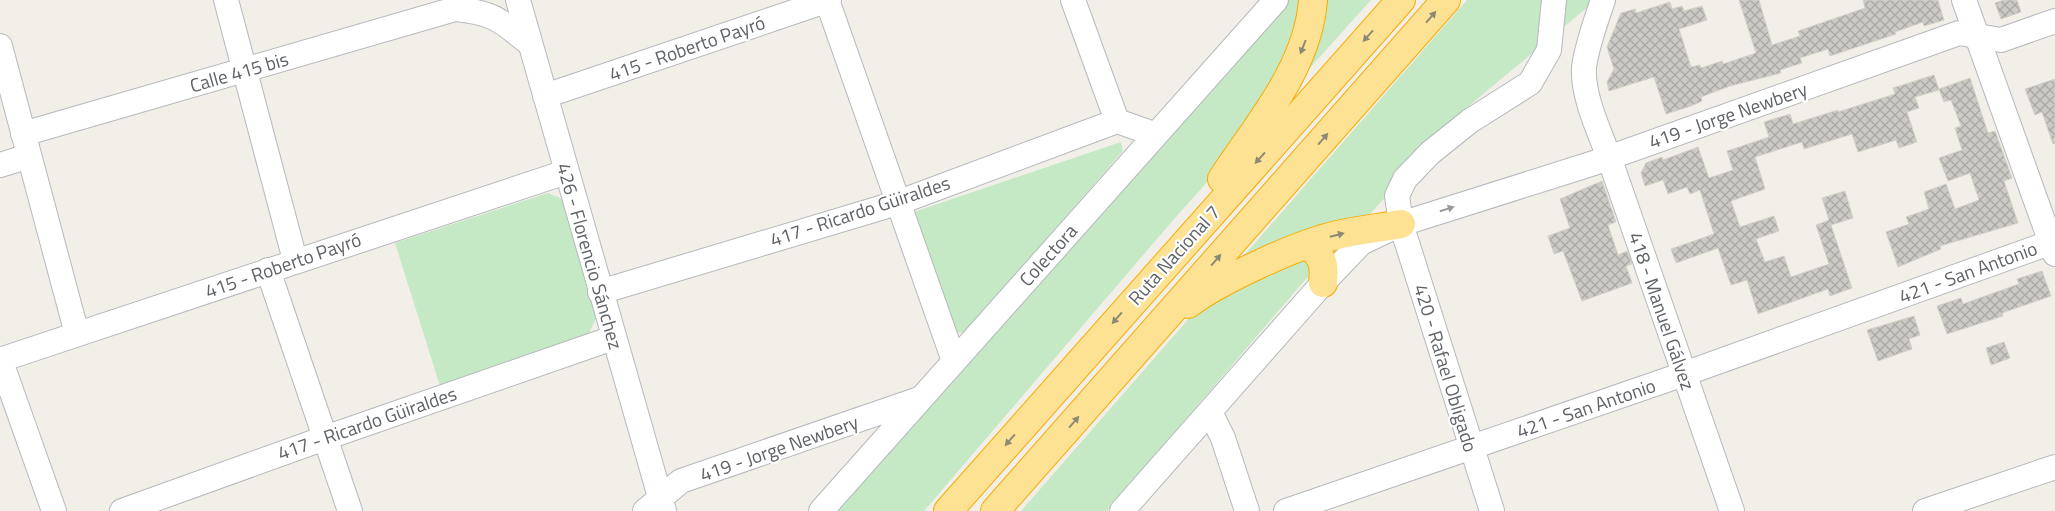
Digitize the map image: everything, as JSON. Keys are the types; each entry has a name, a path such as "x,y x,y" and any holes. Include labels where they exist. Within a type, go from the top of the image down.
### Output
{"highway":[{"path":"1153,278 1221,180 1295,66 1311,20 1313,0"},
{"name":"Ruta Nacional 7","path":"948,511 1401,0"},
{"name":"Ruta Nacional 7","path":"995,511 1446,0"},
{"path":"1143,342 1191,303 1222,284 1335,235 1401,224"},
{"path":"1308,246 1318,252 1322,259 1325,269 1323,283"}],"street":[{"path":"226,0 296,260"},
{"name":"426 - Florencio Sánchez","path":"518,0 613,338 656,507"},
{"path":"828,0 897,203 954,361"},
{"name":"415 - Roberto Payró","path":"545,96 828,0"},
{"path":"1073,0 1117,121 1154,134"},
{"name":"Colectora","path":"821,511 1154,134 1276,0"},
{"name":"420 - Rafael Obligado","path":"1492,511 1401,224 1397,196 1405,180 1430,153 1470,121 1530,83 1549,50 1554,0"},
{"name":"418 - Manuel Gálvez","path":"1604,0 1595,24 1584,68 1590,112 1609,157 1732,511"},
{"path":"1964,0 2054,246"},
{"name":"Calle 415 bis","path":"0,165 26,145 244,71 460,5 495,18 530,44"},
{"name":"419 - Jorge Newbery","path":"1401,224 1609,157 1959,33 2002,40 2055,21"},
{"path":"0,46 77,334"},
{"name":"417 - Ricardo Güiraldes","path":"600,292 897,203 1117,121"},
{"name":"415 - Roberto Payró","path":"0,359 566,172"},
{"path":"1122,511 1323,283 1361,243 1401,224"},
{"name":"421 - San Antonio","path":"1286,511 2054,246"},
{"path":"268,270 350,511"},
{"name":"417 - Ricardo Güiraldes","path":"122,511 613,338"},
{"path":"0,359 54,511"},
{"name":"419 - Jorge Newbery","path":"656,507 681,482 920,398"},
{"path":"1210,412 1223,438 1247,511"},
{"path":"1925,511 2055,467"}],"green space":[{"path":"1273,0 1371,0 1174,219 924,511 823,511"},
{"path":"1467,0 1593,0 1589,6 1423,144 1392,190 1321,267 1305,280 1107,511 1021,511"},
{"path":"1121,142 1123,151 964,333 955,332 911,213"},
{"path":"548,193 562,199 596,318 586,340 441,389 395,243"}],"building":[{"path":"1739,0 1759,0 1772,45 1800,36 1798,31 1865,8 1863,0 1938,0 1944,20 1924,26 1923,22 1895,32 1896,34 1830,56 1828,49 1800,58 1802,63 1780,70 1781,73 1730,86 1701,97 1702,101 1691,106 1666,114 1654,77 1609,91 1607,82 1614,69 1607,47 1621,13 1635,9 1636,13 1670,2 1672,9 1682,6 1684,11 1702,6 1707,20 1679,29 1691,67 1700,65 1701,68 1722,61 1723,64 1756,53"},
{"path":"2004,0 2017,0 2021,12 2001,19 1995,3"},
{"path":"1934,75 1939,90 1915,97 1919,108 1907,112 1917,142 1899,148 1896,140 1858,152 1852,134 1804,149 1802,142 1755,157 1765,189 1731,201 1740,227 1774,216 1779,231 1756,239 1765,262 1784,256 1791,277 1829,264 1816,225 1829,220 1822,198 1845,191 1853,218 1831,225 1852,288 1830,296 1828,289 1758,314 1747,280 1731,285 1718,248 1676,263 1671,249 1714,234 1700,190 1690,194 1687,187 1668,194 1663,180 1645,186 1641,173 1646,163 1662,157 1663,160 1698,147 1709,178 1733,170 1727,151 1769,137 1764,122 1790,114 1793,124 1838,110 1838,112 1895,94 1893,88"},
{"path":"1970,78 1988,133 1995,131 2012,178 2004,181 2018,223 1940,246 1941,249 1898,267 1886,232 1909,224 1906,217 1929,209 1924,192 1946,184 1955,209 1979,200 1970,173 1948,181 1939,158 1962,150 1955,128 1961,126 1951,100 1944,102 1939,89"},
{"path":"2055,79 2055,143 2053,144 2042,112 2035,115 2025,89"},
{"path":"1602,181 1616,222 1608,225 1618,255 1627,251 1632,264 1626,266 1632,283 1582,301 1563,251 1554,254 1548,236 1570,228 1560,199"},
{"path":"2042,271 2051,296 2002,313 2003,316 1947,334 1937,306 1961,298 1963,304 2019,284 2017,279"},
{"path":"1914,316 1920,335 1909,339 1912,349 1878,361 1867,330"},
{"path":"2004,342 2010,358 1991,365 1986,348"}]}
